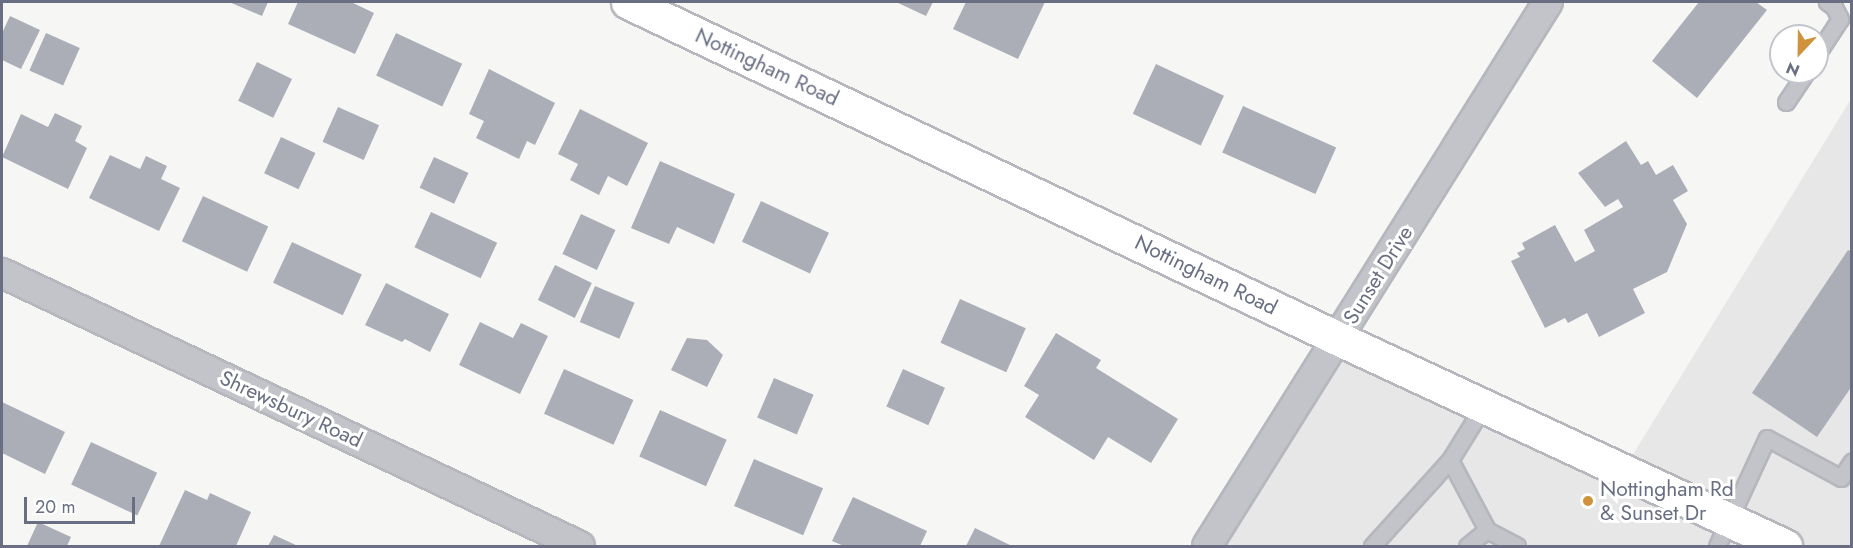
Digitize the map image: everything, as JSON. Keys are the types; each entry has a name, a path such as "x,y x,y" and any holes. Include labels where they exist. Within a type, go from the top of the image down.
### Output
{"street":[{"name":"Nottingham Road","path":"628,2 1339,339 1484,405 1724,533 1785,546"},
{"name":"Sunset Drive","path":"1207,546 1339,339 1548,2"},
{"name":"Shrewsbury Road","path":"2,273 580,546"}],"lane":[{"path":"1827,2 1834,7 1840,19 1829,36"},
{"path":"1786,102 1798,84"},
{"path":"1372,546 1450,460 1484,405"},
{"path":"1724,533 1767,438 1841,478 1851,461"},
{"path":"1450,460 1487,530 1517,546"},
{"path":"1467,546 1487,530"}],"shaded area":[{"path":"1851,99 1851,546 1207,546 1339,339 1624,469"}],"building":[{"path":"229,2 268,2 262,16"},
{"path":"298,2 351,2 374,13 355,54 288,24"},
{"path":"896,2 933,2 926,16"},
{"path":"966,2 1045,2 1018,59 953,29"},
{"path":"1699,2 1756,2 1767,10 1697,98 1652,61"},
{"path":"10,16 40,30 21,69 2,60 2,33"},
{"path":"46,33 80,48 63,86 29,70"},
{"path":"396,33 462,64 442,106 376,76"},
{"path":"257,62 292,79 273,118 238,101"},
{"path":"1156,64 1224,96 1201,146 1133,114"},
{"path":"489,69 555,103 535,145 527,141 519,159 476,138 484,121 469,114"},
{"path":"1243,106 1336,147 1315,194 1222,153"},
{"path":"338,107 379,125 364,160 323,142"},
{"path":"580,109 648,143 627,186 608,176 599,195 570,180 578,164 558,154"},
{"path":"55,113 82,126 75,141 87,148 68,189 2,157 21,114 48,127"},
{"path":"281,137 315,153 299,189 264,173"},
{"path":"1626,141 1641,165 1648,161 1656,175 1673,165 1688,191 1673,200 1687,224 1667,272 1633,289 1645,313 1599,337 1587,313 1568,323 1565,318 1545,328 1511,261 1520,257 1517,253 1525,249 1522,243 1555,225 1575,262 1595,251 1584,230 1623,207 1618,199 1605,207 1578,173"},
{"path":"110,155 140,169 146,156 167,166 161,179 180,188 159,231 89,198"},
{"path":"434,157 468,173 454,204 420,188"},
{"path":"660,161 735,194 714,244 677,227 669,244 631,228"},
{"path":"203,196 268,226 247,272 182,241"},
{"path":"761,201 829,233 810,273 742,242"},
{"path":"431,212 497,243 481,278 415,247"},
{"path":"581,214 615,230 597,270 562,254"},
{"path":"292,242 362,275 343,315 273,283"},
{"path":"1848,250 1852,252 1852,386 1817,437 1752,393"},
{"path":"555,265 592,283 575,318 538,300"},
{"path":"386,283 449,314 430,352 405,339 402,342 365,325"},
{"path":"595,286 635,303 619,339 580,322"},
{"path":"960,299 1026,328 1006,372 940,343"},
{"path":"480,322 513,338 521,323 548,336 520,394 459,365"},
{"path":"1056,333 1101,360 1096,368 1178,419 1151,463 1108,437 1094,460 1025,417 1039,395 1024,386"},
{"path":"687,338 707,340 723,355 707,387 671,370"},
{"path":"564,369 633,400 613,445 544,414"},
{"path":"903,369 945,388 928,425 886,406"},
{"path":"774,378 814,395 797,434 757,418"},
{"path":"2,402 65,432 45,474 2,453"},
{"path":"660,410 727,440 706,486 639,457"},
{"path":"91,442 157,473 137,515 71,485"},
{"path":"754,459 823,488 803,535 734,506"},
{"path":"185,490 207,500 210,493 251,512 236,546 159,546"},
{"path":"853,497 927,531 920,546 844,546 832,541"},
{"path":"38,522 71,537 67,546 27,546"},
{"path":"975,528 1012,546 966,546"},
{"path":"274,535 298,546 268,546"}],"place":[{"name":"Nottingham Rd & Sunset Dr","path":"1588,501"}]}
